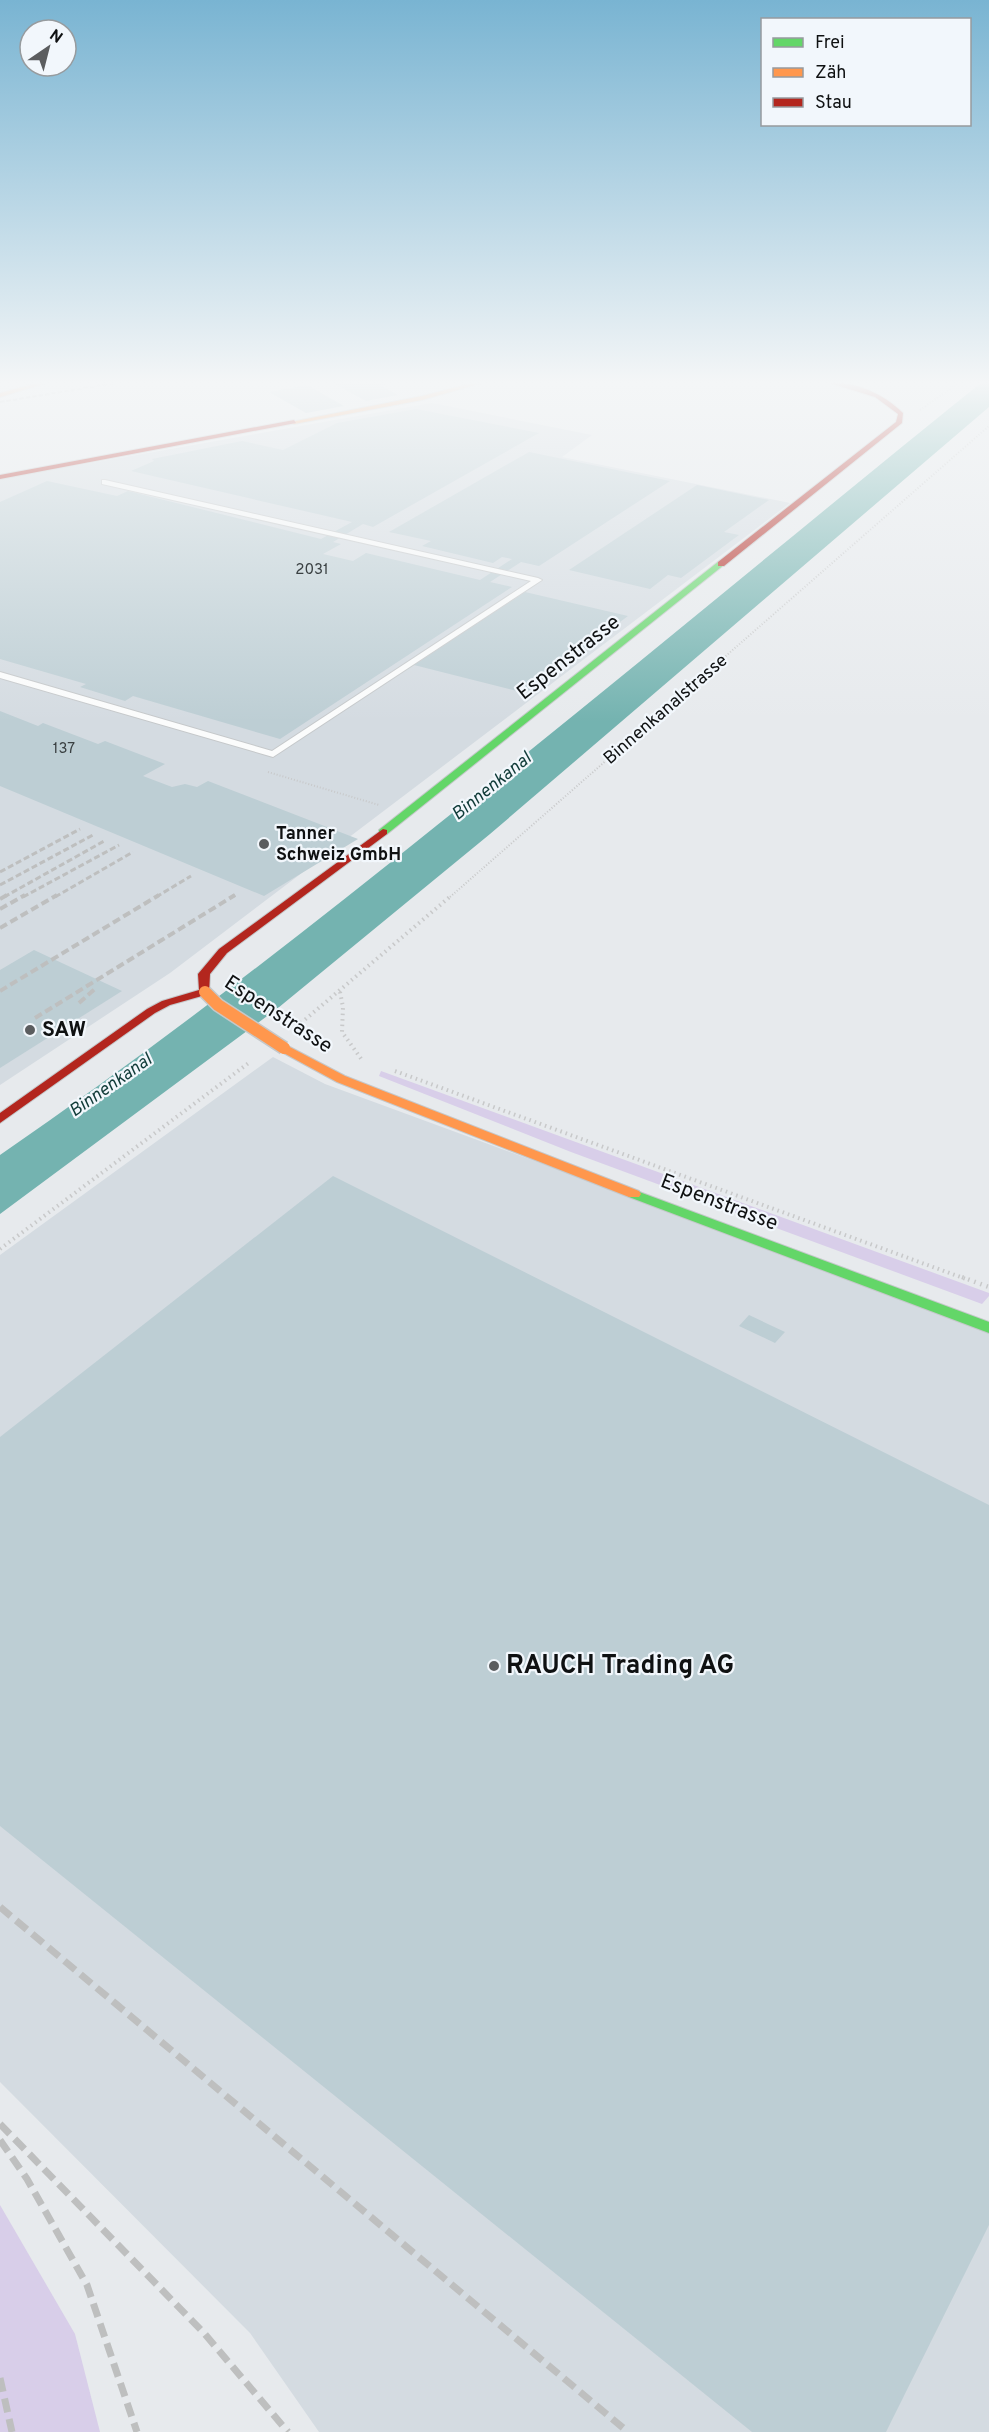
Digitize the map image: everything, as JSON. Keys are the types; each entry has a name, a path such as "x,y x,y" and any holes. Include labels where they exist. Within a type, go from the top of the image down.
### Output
{"street":[{"name":"Espenstrasse","path":"808,495 407,813 223,951 209,965 202,977 205,992 218,1005 284,1048 341,1079 500,1143 989,1328"},
{"path":"0,1119 136,1020 166,1003 205,992"}],"lane":[{"path":"0,675 273,754 538,580 165,495"}],"path":[{"name":"Binnenkanalstrasse","path":"296,1026 340,992 910,495"},
{"path":"273,754 264,762 263,769 269,772 407,813"},
{"path":"340,992 343,1007 342,1032 363,1059 341,1079"},
{"path":"0,1249 251,1061"},
{"path":"385,1067 989,1287"}],"shaded area":[{"path":"0,495 753,495 790,503 170,973 0,1085"},
{"name":"RAUCH Trading AG","path":"273,1057 325,1084 989,1328 989,2432 319,2432 250,2333 0,2082 0,1255"},
{"path":"381,1071 989,1293 989,1296 982,1304 571,1152 379,1076"},
{"path":"0,2205 75,2334 100,2432 0,2432"}],"water":[{"name":"Binnenkanal","path":"843,495 886,495 490,834 278,1008 0,1214 0,1155 221,995 573,716"}],"building":[{"path":"15,495 146,495 321,539 352,522 237,495 429,495 373,527 363,524 333,542 341,544 323,554 353,561 366,553 480,580 512,559 502,557 493,563 422,546 431,541 389,532 453,495 648,495 539,566 521,562 490,582 512,587 280,739 133,696 125,701 80,687 86,684 0,659 0,502"},
{"path":"681,495 747,495 769,500 724,532 739,535 681,578 668,575 650,589 569,570"},
{"path":"525,592 628,616 525,693 414,665"},
{"path":"0,711 38,726 43,723 98,744 105,741 165,764 143,776 172,787 185,784 197,787 208,781 358,839 264,896 0,786"},
{"name":"SAW","path":"34,950 122,991 0,1068 0,970"},
{"name":"RAUCH Trading AG","path":"333,1176 989,1505 989,2225 886,2432 752,2432 0,1826 0,1437"},
{"path":"749,1315 785,1332 775,1343 739,1326"}],"railway":[{"path":"0,872 80,829"},
{"path":"0,885 93,835"},
{"path":"4,897 106,840"},
{"path":"23,897 119,845"},
{"path":"55,897 133,852"},
{"path":"156,897 191,876"},
{"path":"0,899 7,895"},
{"path":"0,909 25,895"},
{"path":"0,928 57,895"},
{"path":"0,991 159,895"},
{"path":"35,1018 235,895 232,897"},
{"path":"79,1003 96,988"},
{"path":"0,1907 628,2432"},
{"path":"0,2124 204,2333 288,2432"},
{"path":"0,2140 27,2179 87,2285 137,2432"},
{"path":"0,2378 12,2432"}],"traffic: fast":[{"path":"383,832 721,564"},
{"path":"634,1194 989,1328"}],"traffic: slow":[{"path":"205,992 218,1005 284,1048"},
{"path":"284,1048 341,1079 634,1194"}],"traffic: jam":[{"path":"721,564 807,495"},
{"path":"0,1119 151,1011 166,1003 205,992 204,974 223,951 383,832"}],"place":[{"name":"Tanner Schweiz GmbH","path":"264,844"},
{"name":"SAW","path":"30,1030"},
{"name":"RAUCH Trading AG","path":"494,1666"}]}
